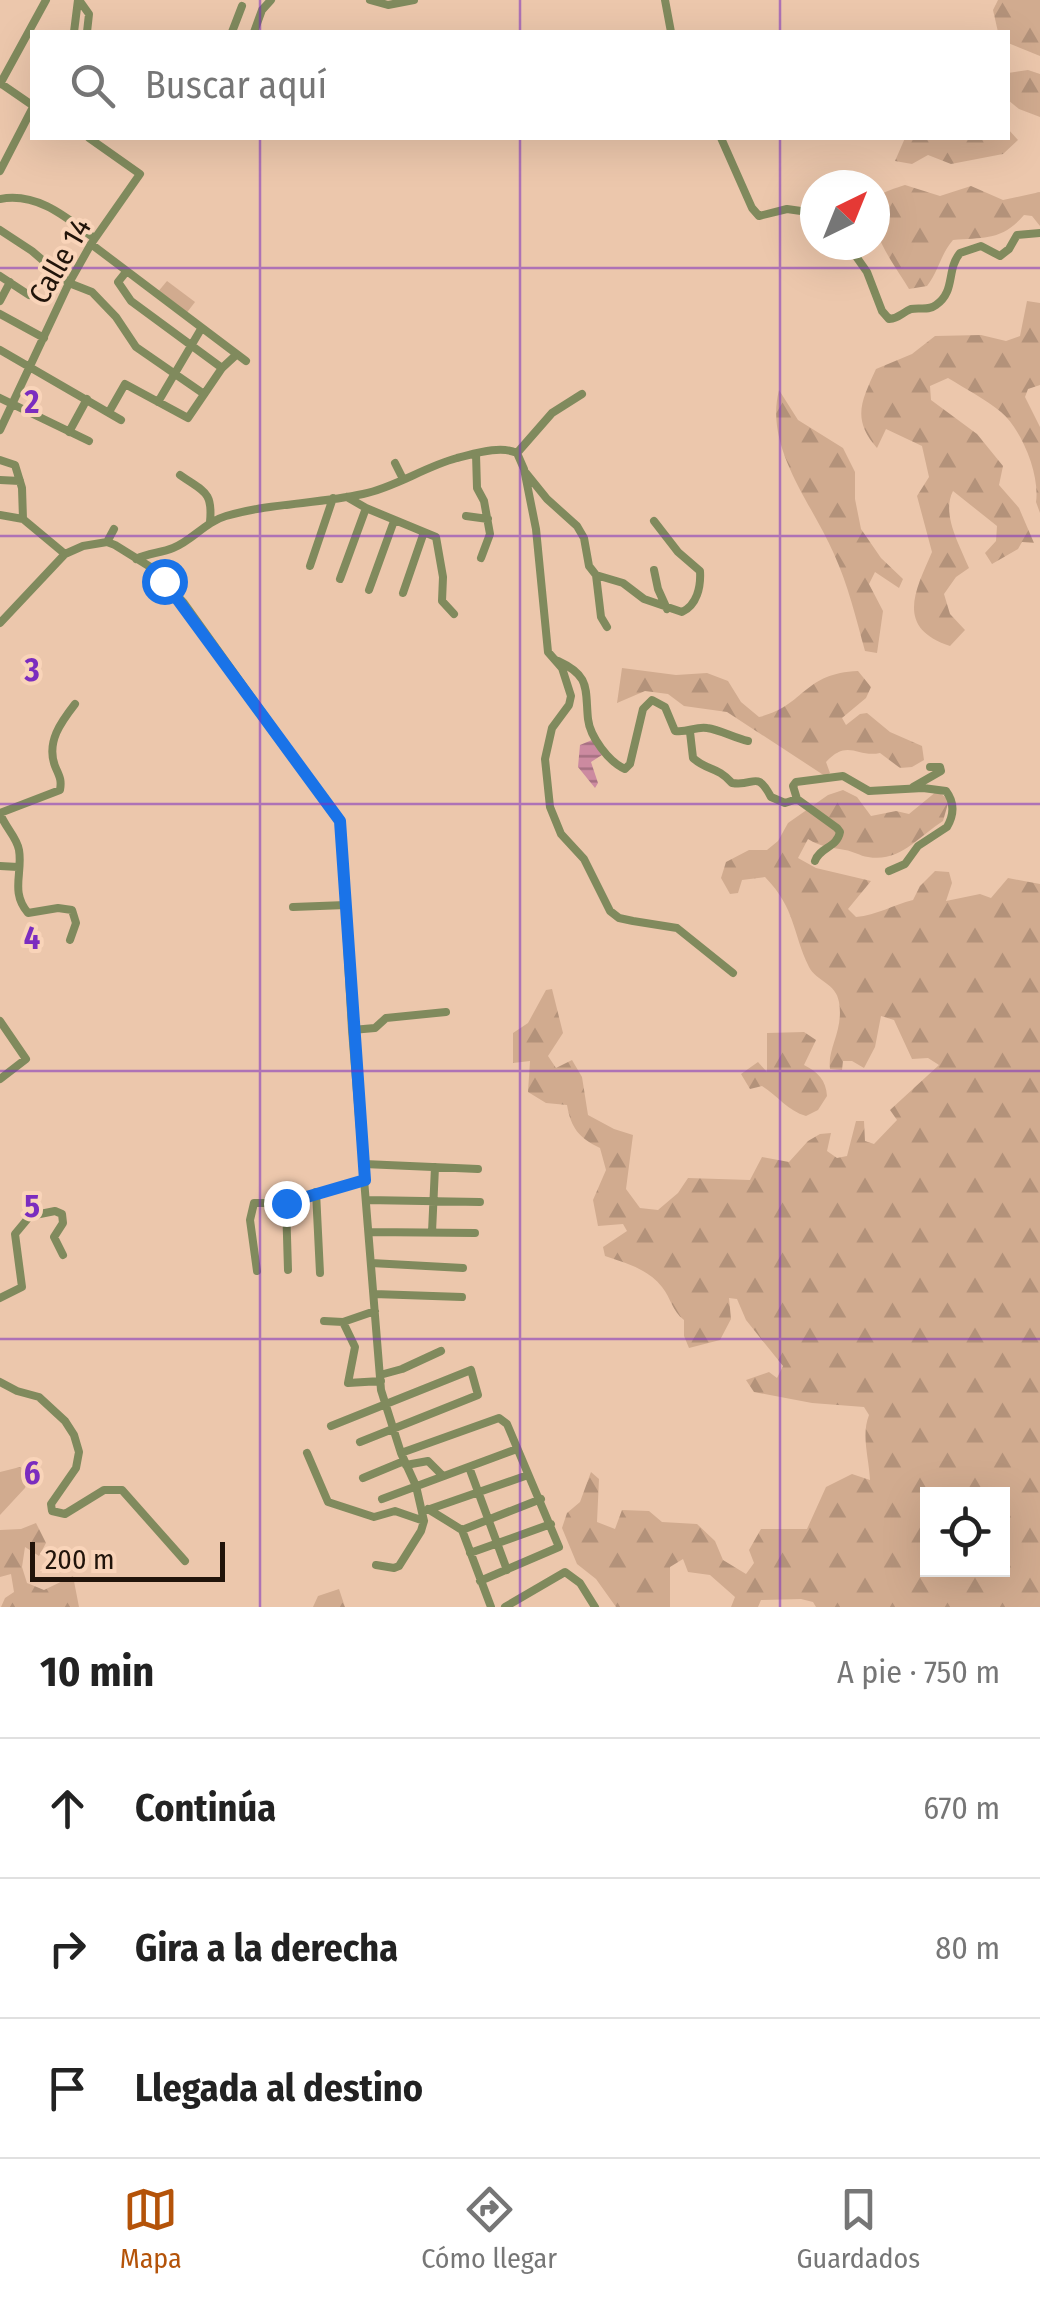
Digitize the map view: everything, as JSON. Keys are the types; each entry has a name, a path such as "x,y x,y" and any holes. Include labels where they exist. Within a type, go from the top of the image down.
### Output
{"street":[{"path":"30,106 0,83 46,0"},
{"path":"74,30 79,0"},
{"path":"79,0 89,14 87,30"},
{"path":"255,30 262,10 271,0"},
{"path":"370,0 388,5 414,0"},
{"path":"665,0 669,30"},
{"path":"233,30 242,6"},
{"path":"0,171 2,160 30,111"},
{"name":"Calle 14","path":"0,430 69,283 140,174 92,140"},
{"path":"722,140 759,216 787,209 800,211"},
{"path":"0,198 27,198 43,204 93,241 126,272 246,360"},
{"path":"0,230 69,283 92,292 116,317 136,347 204,394"},
{"path":"858,260 882,311 895,320 913,309 937,305 948,293 952,267 960,254 981,246 1000,256 1017,235 1040,234"},
{"path":"126,272 118,282 131,301 222,368"},
{"path":"0,276 29,295"},
{"path":"0,302 10,282"},
{"path":"116,317 131,301"},
{"path":"0,314 44,338"},
{"path":"158,402 201,329"},
{"path":"0,350 121,420"},
{"path":"108,412 125,384 188,418 222,368 236,355"},
{"path":"517,453 552,412 582,394"},
{"path":"0,398 89,441"},
{"path":"68,432 87,399"},
{"path":"136,559 174,548 210,522 286,503 384,488 438,463 510,450 517,453 546,499 578,526 589,566 596,574 623,583 644,600 668,610 688,610 700,586 700,571 678,552 654,521"},
{"path":"476,454 477,488 490,534 482,558"},
{"path":"0,460 15,465 24,501 22,518"},
{"path":"395,463 403,479"},
{"path":"524,469 539,553 546,641 569,681 572,696 547,742 547,784 554,822 584,859 610,911 633,922 678,928 733,973"},
{"path":"180,475 212,501 210,522"},
{"path":"0,480 20,482"},
{"path":"346,496 436,537 443,578 442,601 454,614"},
{"path":"310,566 333,498"},
{"path":"340,579 366,508"},
{"path":"0,515 22,518 65,554"},
{"path":"466,516 488,519"},
{"path":"369,590 394,521"},
{"path":"107,542 114,530"},
{"path":"403,593 424,532"},
{"path":"0,623 65,554 83,546 107,542 152,568 184,604 340,821 352,1030 380,1378 384,1404 424,1514 421,1531 399,1566 376,1565"},
{"path":"654,570 668,610"},
{"path":"596,574 601,617 607,627"},
{"path":"554,659 582,678 589,703 588,724 618,766 625,769 630,764 643,709 652,700 665,707 675,731 708,728 748,741"},
{"path":"70,940 76,923 72,910 28,913 20,904 19,849 0,814 60,790 62,781 53,760 55,734 74,704"},
{"path":"690,732 692,758 698,763 718,769 732,783 758,780 765,784 771,798 785,802 797,799"},
{"path":"909,789 941,772 940,767 930,766"},
{"path":"815,861 837,842 840,832 797,799 792,786 796,782 838,776 869,792 946,791 952,799 947,827 918,846 905,864 889,870"},
{"path":"0,866 18,866"},
{"path":"293,907 346,905"},
{"path":"352,1030 376,1028 386,1018 446,1012"},
{"path":"0,1021 26,1059 0,1080"},
{"path":"364,1164 478,1169"},
{"path":"432,1232 435,1167"},
{"path":"257,1271 250,1220 252,1206 258,1200 286,1203 365,1180"},
{"path":"316,1192 320,1273"},
{"path":"366,1200 480,1202"},
{"path":"286,1203 288,1270"},
{"path":"0,1298 22,1287 15,1234 30,1216 55,1210 62,1214 54,1237 64,1255"},
{"path":"369,1232 475,1233"},
{"path":"371,1264 464,1268"},
{"path":"374,1294 462,1297"},
{"path":"324,1321 343,1322 375,1311"},
{"path":"343,1322 355,1347 348,1383 380,1378 441,1350"},
{"path":"332,1426 471,1370 478,1395 360,1442"},
{"path":"0,1382 39,1397 74,1435 79,1452 76,1468 51,1504 52,1511 64,1514 104,1490 122,1490 184,1562"},
{"path":"363,1478 499,1418 507,1424 558,1549 480,1581"},
{"path":"382,1500 518,1449"},
{"path":"307,1452 328,1502 374,1518 395,1511 424,1514 462,1530 541,1500"},
{"path":"404,1459 432,1463 443,1476"},
{"path":"469,1467 507,1570"},
{"path":"424,1514 528,1474"},
{"path":"470,1553 551,1524"},
{"path":"462,1530 491,1607"},
{"path":"505,1607 565,1572 580,1582 594,1607"}],"green space":[{"path":"998,0 1040,0 1040,56 1010,44 1010,30 998,30 993,10"},
{"path":"1028,70 1040,74 1040,117 1010,102 1010,73"},
{"path":"1010,131 1018,140 1003,154 951,164 928,155 912,164 895,161 904,140 1010,140"},
{"path":"905,185 940,196 971,186 1003,200 1040,192 1040,226 1032,216 1024,215 1000,234 953,240 927,286 909,289 890,259 890,190"},
{"path":"167,281 195,302 185,315 157,293"},
{"path":"1027,301 1040,303 1040,385 1028,389 1025,397 1040,427 1040,513 1032,466 1009,420 948,378 930,386 931,400 977,434 1003,466 999,485 1019,508 1034,543 1022,542 1018,549 992,564 985,553 996,541 997,526 953,491 950,520 969,568 956,577 944,594 950,614 965,630 950,646 922,629 914,607 932,552 917,496 929,477 922,446 886,429 877,448 864,428 863,400 876,369 912,354 935,336 981,335 1006,341 1020,336"},
{"path":"779,390 798,420 843,448 855,472 861,529 881,558 903,579 899,588 875,572 869,584 883,611 877,653 865,651 839,566 784,454 776,412"},
{"path":"622,668 676,675 707,673 728,681 741,702 759,717 786,705 826,677 858,671 871,687 866,698 842,718 846,725 867,713 890,732 922,746 924,760 900,768 880,753 840,751 826,762 830,773 825,776 727,712 684,706 668,694 645,691 617,703"},
{"path":"843,790 857,797 871,816 896,811 909,814 937,791 949,800 943,821 890,856 865,856 808,839 798,858 816,868 871,881 848,909 856,917 913,900 935,871 949,872 952,883 946,901 980,894 991,898 1008,878 1040,884 1040,1607 816,1607 801,1599 761,1600 758,1607 731,1607 735,1597 710,1575 688,1572 683,1559 670,1567 670,1607 616,1607 596,1579 577,1564 562,1528 567,1513 580,1502 591,1472 599,1479 597,1522 615,1529 622,1510 649,1511 662,1522 697,1524 715,1541 723,1560 746,1574 754,1563 749,1550 761,1529 807,1529 826,1487 852,1474 870,1480 866,1439 869,1415 864,1407 812,1403 754,1392 746,1380 769,1372 777,1378 783,1366 746,1320 737,1299 729,1298 731,1319 720,1340 689,1348 684,1320 656,1281 636,1267 605,1256 603,1247 627,1231 623,1224 598,1226 593,1200 606,1170 600,1148 577,1131 567,1105 546,1103 528,1092 530,1061 513,1063 513,1033 528,1023 546,990 552,989 563,1033 548,1056 556,1068 572,1060 582,1077 588,1115 633,1135 626,1189 640,1208 658,1210 688,1178 750,1180 762,1157 789,1162 820,1134 831,1133 827,1151 837,1158 847,1156 856,1121 864,1121 865,1141 874,1144 897,1120 890,1110 939,1065 928,1058 912,1059 894,1020 881,1016 875,1047 864,1068 843,1061 842,1070 830,1069 839,1002 834,990 809,967 783,900 765,877 742,880 738,893 730,894 721,878 726,862 749,850 767,850 778,841 788,823 828,795"},
{"path":"804,1032 816,1040 804,1065 820,1077 827,1096 818,1110 806,1116 762,1086 750,1089 741,1074 758,1062 767,1072 767,1033"},
{"path":"20,1467 30,1474 25,1488 0,1515 0,1472"},
{"path":"36,1523 46,1543 39,1556 25,1547 22,1567 27,1583 44,1590 73,1576 79,1607 1,1607 14,1592 11,1574 0,1577 0,1530 21,1529"},
{"path":"339,1589 345,1607 313,1607 318,1596"}],"shaded area":[{"path":"592,740 605,753 591,762 598,783 595,788 578,767 580,745"}],"route":[{"path":"164,581 340,821 365,1180 286,1203"}]}
